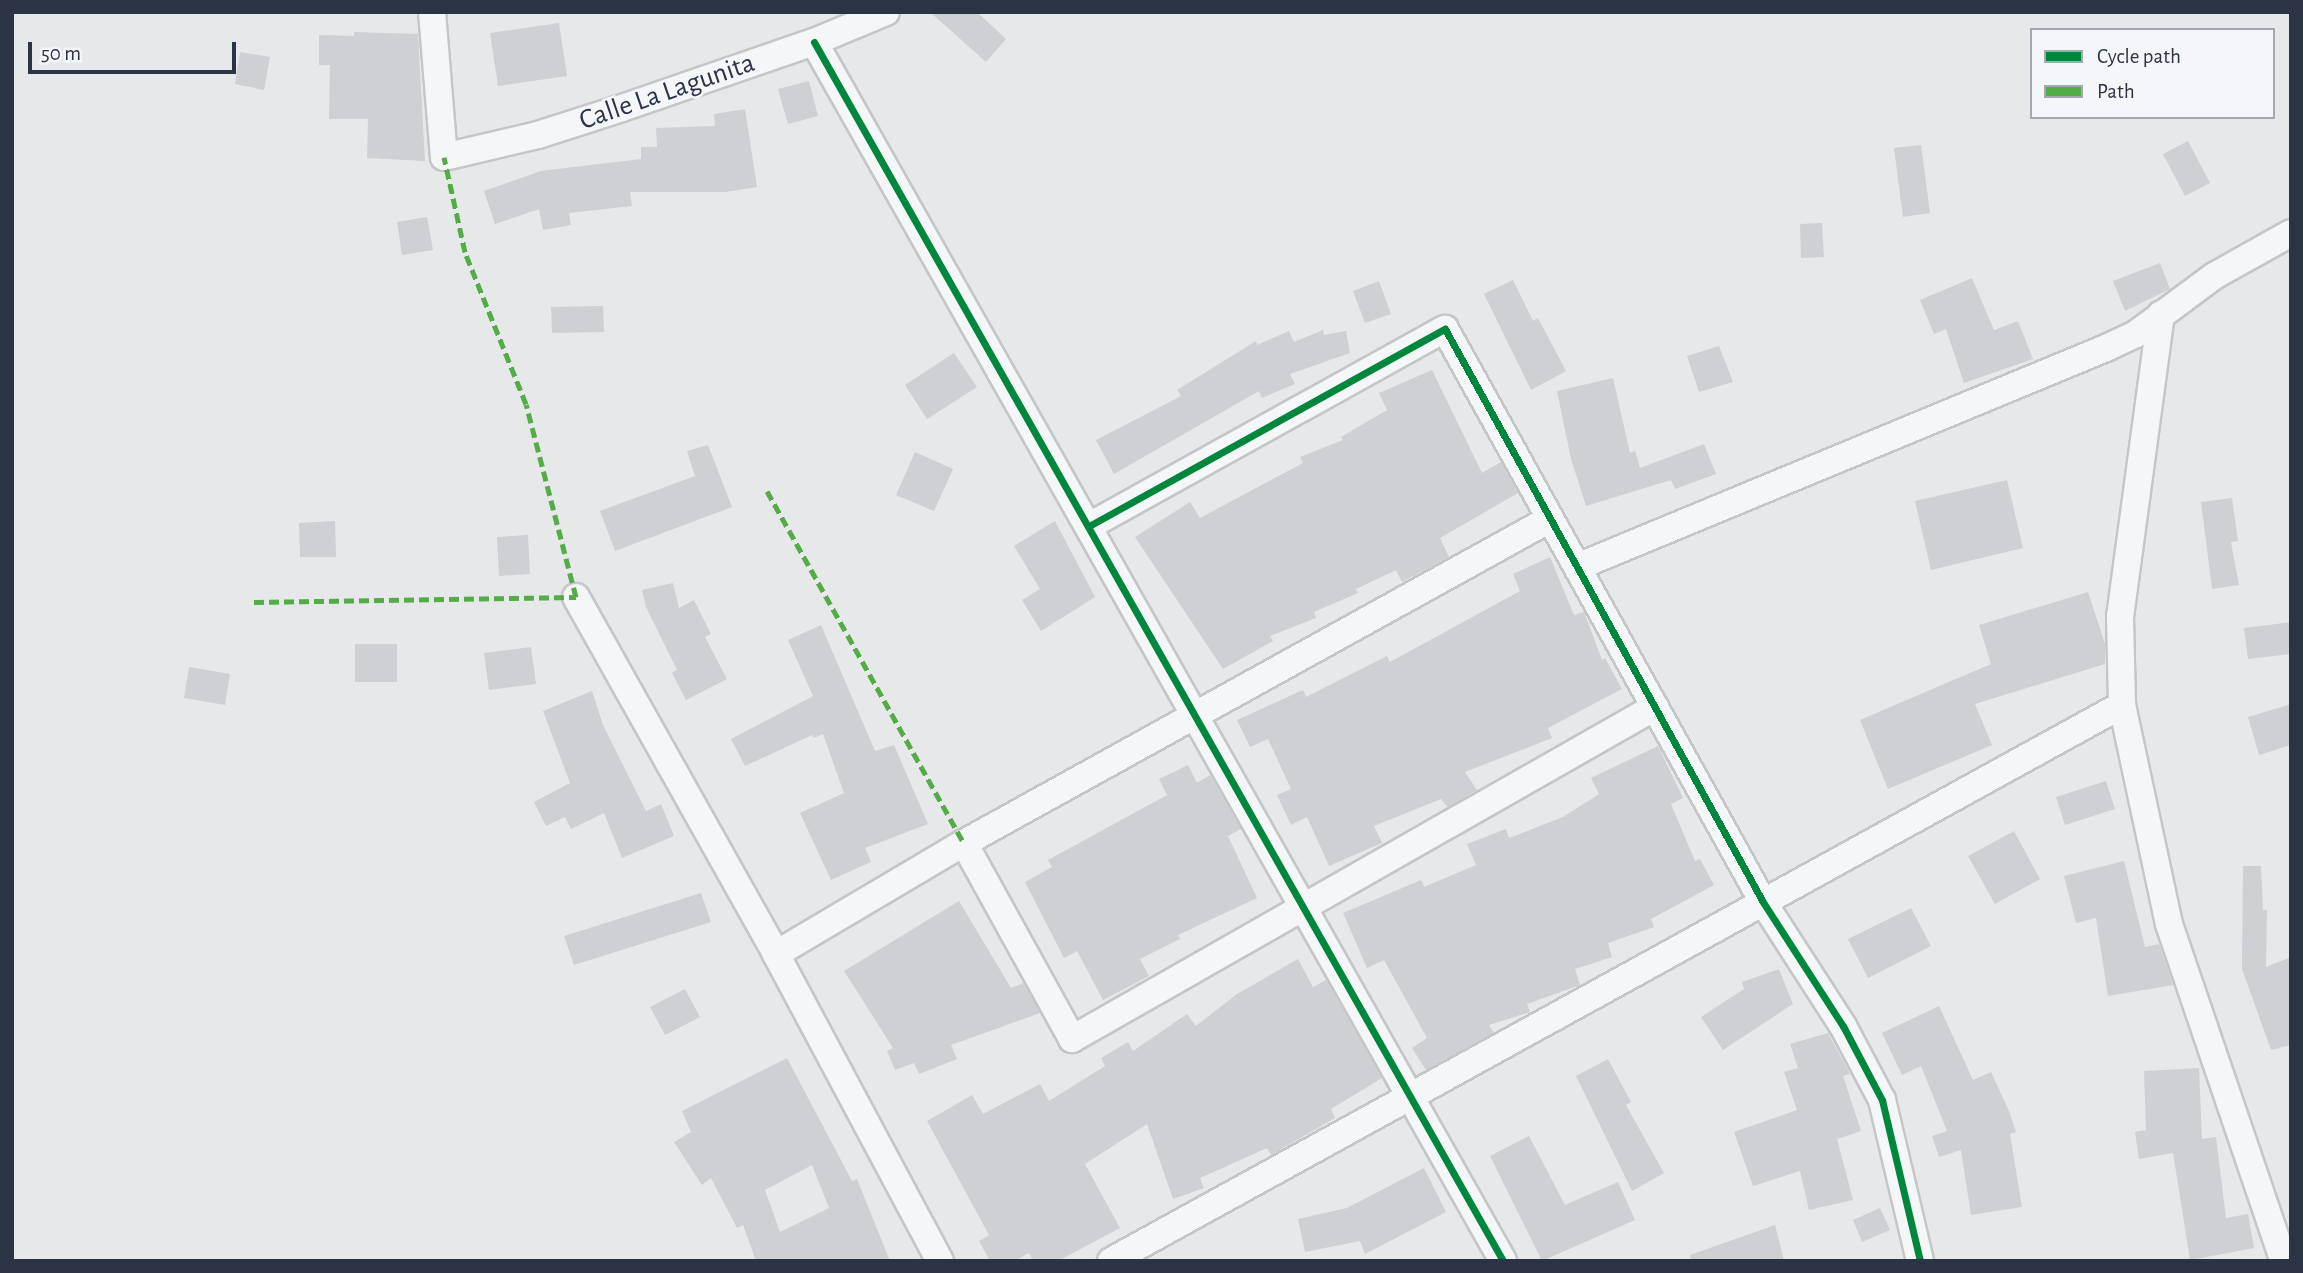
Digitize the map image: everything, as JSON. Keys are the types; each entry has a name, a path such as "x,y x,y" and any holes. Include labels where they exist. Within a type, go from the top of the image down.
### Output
{"street":[{"name":"Calle La Lagunita","path":"432,12 444,156 538,135 814,42 886,12"},
{"path":"814,42 968,321 1089,526 1408,1097 1503,1261"},
{"path":"1577,567 2106,348 2161,314 2214,276 2291,233"},
{"path":"2161,314 2120,616 2122,705 2169,924 2284,1261"},
{"path":"1089,526 1445,329 1763,902 1843,1026 1882,1100 1920,1261"},
{"path":"776,954 964,843 1550,519"},
{"path":"576,597 776,954 940,1261"},
{"path":"1111,1261 2122,705"},
{"path":"964,843 1072,1039 1655,707"}],"building":[{"path":"930,12 977,12 1006,39 986,62"},
{"path":"559,23 567,76 498,86 490,33"},
{"path":"354,32 418,34 425,161 367,158 368,119 329,119 330,65 319,65 319,35 354,36"},
{"path":"240,52 270,57 264,90 235,84"},
{"path":"809,81 818,116 788,124 778,89"},
{"path":"745,109 757,187 726,192 630,192 632,206 569,213 571,225 543,230 539,209 495,224 484,191 541,171 641,159 641,147 657,147 656,128 715,126 714,114"},
{"path":"2188,141 2210,183 2185,196 2163,154"},
{"path":"1921,145 1930,213 1903,217 1894,148"},
{"path":"427,217 433,250 402,255 397,222"},
{"path":"1822,223 1824,257 1801,258 1800,224"},
{"path":"2160,263 2170,289 2125,311 2113,281"},
{"path":"1972,278 1994,330 2018,321 2033,359 1964,383 1946,329 1934,334 1920,300"},
{"path":"1513,280 1533,321 1538,318 1566,371 1531,390 1484,294"},
{"path":"1379,281 1391,314 1365,323 1353,291"},
{"path":"603,306 604,332 552,333 551,307"},
{"path":"1323,330 1324,335 1346,331 1350,353 1290,374 1295,384 1262,398 1259,391 1114,474 1096,440 1181,396 1177,390 1256,341 1257,345 1289,331 1294,342"},
{"path":"1719,346 1733,382 1699,392 1687,356"},
{"path":"954,353 977,387 927,419 905,385"},
{"path":"1432,370 1482,473 1501,462 1518,493 1440,538 1449,557 1402,582 1396,570 1356,589 1358,593 1314,612 1316,618 1270,636 1273,641 1223,669 1135,537 1190,502 1200,518 1303,463 1300,457 1343,440 1341,437 1387,410 1379,393"},
{"path":"1613,378 1630,453 1635,451 1640,468 1704,444 1716,474 1675,489 1671,480 1586,506 1571,459 1557,391"},
{"path":"708,445 732,507 615,551 600,511 695,476 687,451"},
{"path":"915,452 953,469 934,511 896,495"},
{"path":"2007,480 2023,548 1931,570 1915,501"},
{"path":"2232,498 2238,541 2231,542 2239,585 2212,589 2201,502"},
{"path":"335,521 336,557 300,557 299,523"},
{"path":"1055,521 1095,597 1041,631 1022,600 1040,589 1014,546"},
{"path":"528,535 530,574 499,576 497,537"},
{"path":"1550,557 1574,615 1584,612 1602,660 1605,658 1622,689 1548,728 1552,738 1465,772 1477,790 1448,807 1441,799 1374,826 1382,843 1329,866 1307,817 1291,825 1277,795 1291,789 1268,739 1250,747 1237,720 1303,690 1306,697 1387,656 1390,662 1520,591 1513,574"},
{"path":"673,583 679,608 694,600 711,634 705,637 727,679 686,700 672,673 677,670 646,607 642,590"},
{"path":"2088,592 2105,644 2105,664 1975,704 1992,745 1888,789 1860,720 1991,664 1979,625"},
{"path":"2291,622 2291,654 2248,659 2244,628"},
{"path":"821,625 875,751 894,745 928,824 865,848 871,862 831,880 800,813 844,793 823,734 814,738 812,735 745,766 731,739 813,696 788,640"},
{"path":"355,644 397,644 397,682 355,682"},
{"path":"531,647 536,684 489,690 484,653"},
{"path":"189,667 230,674 225,705 184,698"},
{"path":"592,691 603,725 646,811 661,804 674,836 622,858 604,813 571,829 565,817 546,826 534,802 570,783 543,711"},
{"path":"2291,704 2291,745 2259,755 2248,717"},
{"path":"1658,746 1683,798 1671,804 1695,861 1700,859 1714,885 1651,919 1654,927 1608,943 1612,957 1575,969 1580,985 1527,1004 1530,1012 1489,1025 1494,1033 1426,1070 1412,1048 1427,1038 1384,960 1367,968 1343,913 1421,880 1424,887 1476,865 1467,844 1506,829 1509,838 1563,817 1599,794 1591,778"},
{"path":"1188,765 1197,783 1210,775 1241,829 1228,836 1257,898 1178,935 1180,939 1140,959 1149,976 1103,1000 1077,951 1064,958 1025,882 1052,867 1048,860 1167,795 1159,779"},
{"path":"2106,781 2115,809 2065,825 2056,797"},
{"path":"2014,831 2040,879 1995,904 1968,856"},
{"path":"2124,861 2145,947 2159,944 2173,985 2108,996 2096,918 2076,923 2064,876"},
{"path":"2243,866 2261,866 2263,910 2267,910 2266,967 2291,957 2291,1045 2271,1050 2242,969"},
{"path":"701,893 711,922 574,965 564,936"},
{"path":"959,901 1011,988 1023,983 1040,1013 951,1045 957,1059 919,1074 914,1063 895,1070 887,1051 893,1048 844,971"},
{"path":"1911,908 1931,946 1868,978 1848,939"},
{"path":"1298,959 1313,987 1326,980 1382,1078 1331,1109 1335,1118 1271,1155 1267,1148 1200,1178 1204,1188 1173,1199 1147,1124 1085,1164 1120,1228 1058,1261 1033,1261 1029,1253 1014,1261 990,1261 979,1241 989,1235 927,1121 972,1095 983,1114 1040,1084 1049,1101 1105,1066 1101,1058 1128,1042 1133,1051 1187,1014 1196,1026 1237,994"},
{"path":"1779,969 1793,1004 1723,1050 1701,1017 1744,989 1742,982"},
{"path":"685,989 700,1017 665,1035 650,1007"},
{"path":"1939,1006 1973,1080 1991,1072 2009,1111 2016,1132 2010,1134 2022,1207 1971,1215 1961,1150 1939,1157 1932,1136 1947,1131 1921,1066 1902,1075 1882,1033"},
{"path":"1828,1033 1850,1074 1843,1076 1861,1131 1837,1139 1853,1200 1809,1210 1800,1171 1753,1186 1734,1132 1797,1110 1784,1072 1798,1068 1790,1044"},
{"path":"787,1058 852,1181 857,1179 890,1261 756,1261 743,1225 737,1228 711,1178 702,1185 674,1142 691,1132 682,1111","holes":["812,1165 829,1208 780,1232 765,1190"]},
{"path":"1608,1059 1631,1102 1626,1105 1664,1173 1632,1191 1576,1076"},
{"path":"2199,1068 2202,1139 2216,1137 2226,1218 2248,1214 2254,1248 2190,1260 2173,1153 2139,1159 2135,1132 2146,1130 2144,1071"},
{"path":"1529,1136 1565,1205 1618,1182 1635,1220 1542,1261 1490,1156"},
{"path":"1424,1168 1446,1212 1365,1254 1360,1241 1305,1252 1298,1219 1347,1208"},
{"path":"1880,1208 1890,1230 1862,1242 1853,1220"},
{"path":"1775,1225 1784,1261 1691,1261 1690,1255"}],"marked path":[{"path":"254,602 576,597 526,404 465,252 444,157"},
{"path":"767,491 964,843"}],"cycle path":[{"path":"814,42 1503,1261"},
{"path":"1089,526 1445,329 1763,902 1843,1026 1882,1100 1920,1261"}]}
